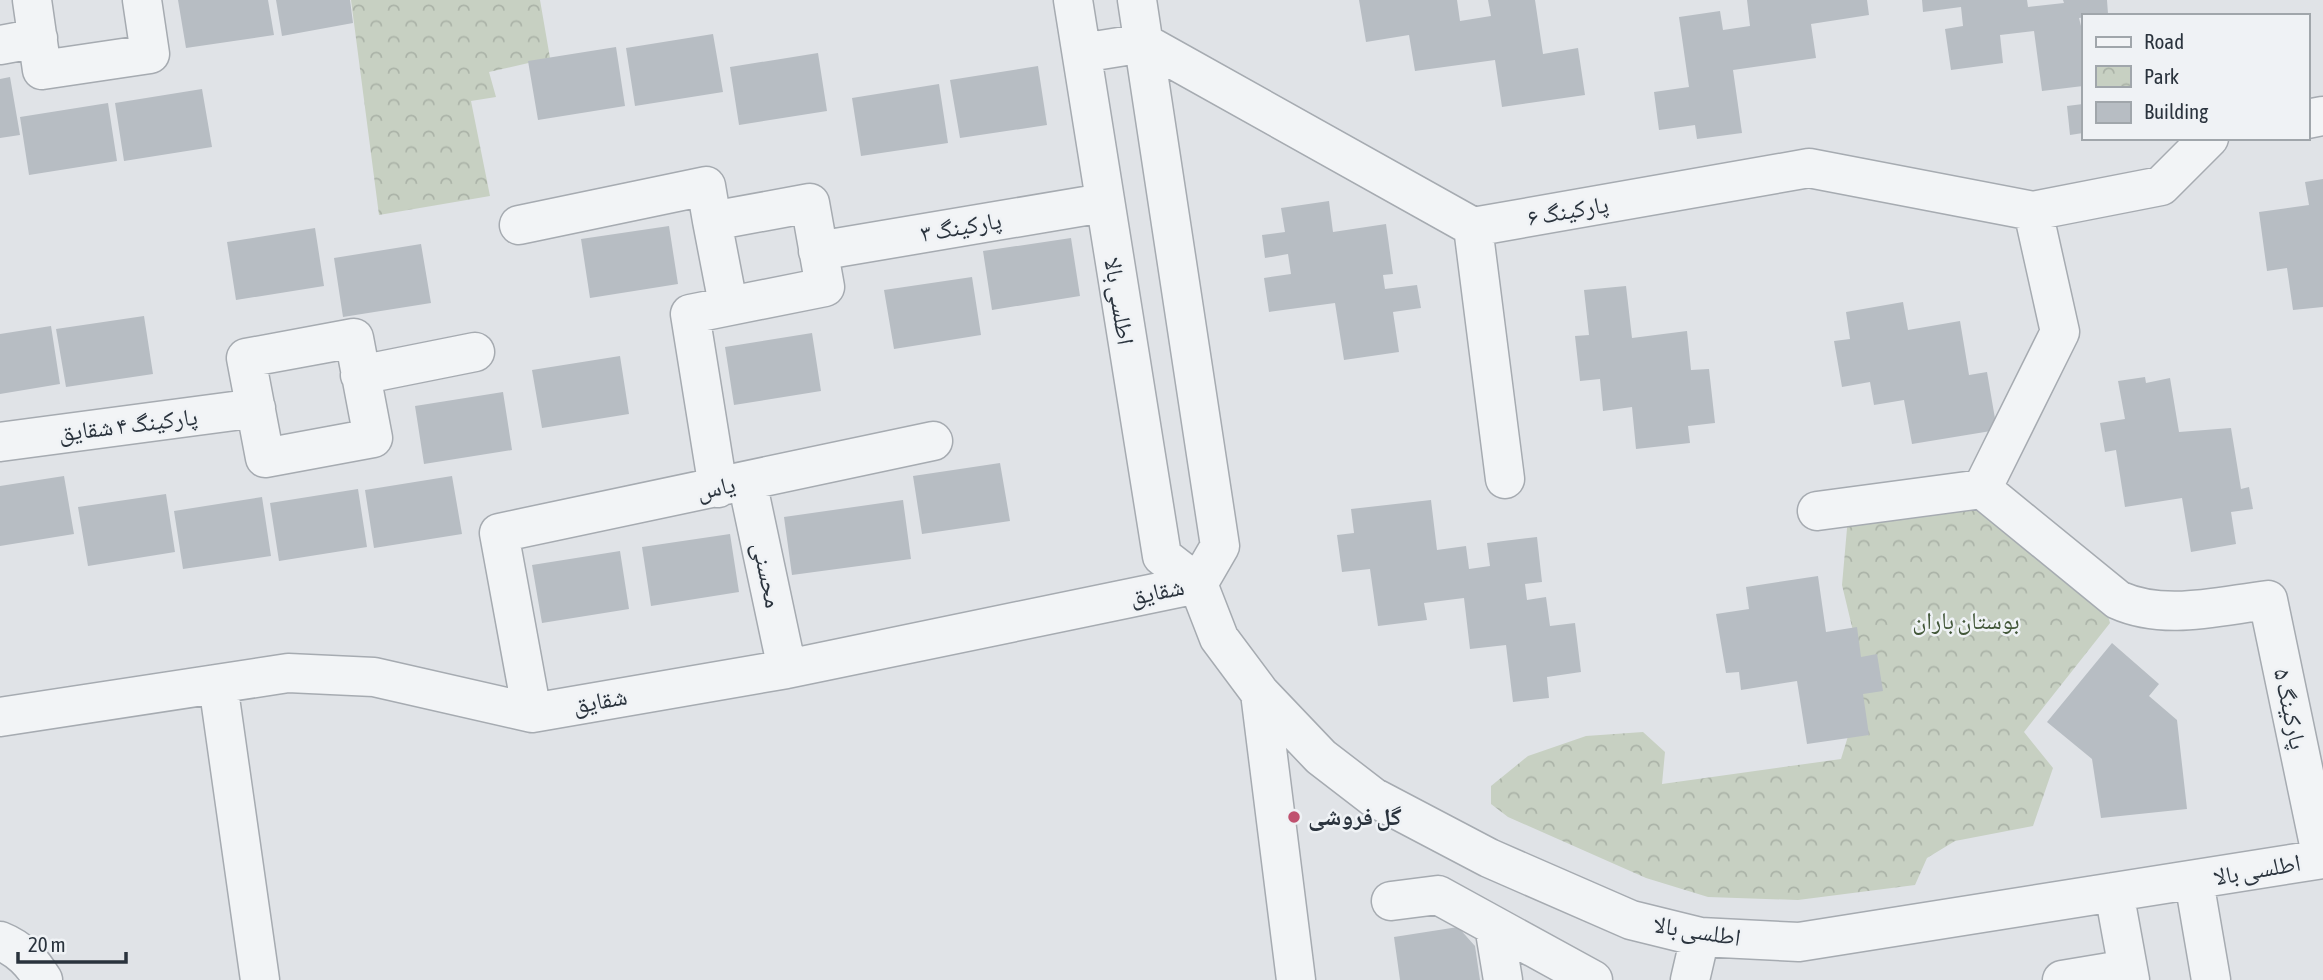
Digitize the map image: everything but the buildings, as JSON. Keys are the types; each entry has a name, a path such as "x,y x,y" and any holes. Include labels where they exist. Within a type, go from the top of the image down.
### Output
{"street":[{"path":"32,0 42,70 150,54 142,0"},
{"name":"اطلسی بالا","path":"1073,0 1103,203 1162,556 1198,584 1219,638 1260,694 1321,757 1373,797 1489,858 1631,920 1700,936 1799,942 2322,859"},
{"path":"1137,0 1220,546 1198,584"},
{"path":"0,45 38,38"},
{"path":"1082,53 1144,43 1474,228 1505,479"},
{"path":"1817,511 1982,489 2060,332 2033,211 2161,186 2207,140"},
{"name":"پارکینگ ۶","path":"1474,228 1809,168 2033,211"},
{"path":"519,225 706,186 712,221 728,304 825,287 810,203 712,221"},
{"name":"پارکینگ ۳","path":"818,251 1103,203"},
{"name":"محسنی","path":"728,304 690,314 732,485 787,669"},
{"path":"354,338 360,375 373,438 265,458 246,358 354,338"},
{"path":"360,375 475,352"},
{"name":"پارکینگ ۴ شقایق","path":"0,442 256,408"},
{"name":"یاس","path":"532,713 499,533 933,441"},
{"name":"پارکینگ ۵","path":"1982,489 2119,600 2141,610 2161,613 2268,600 2322,859"},
{"name":"شقایق","path":"0,717 288,674 374,677 532,713 787,669 1198,584"},
{"path":"218,684 260,980"},
{"path":"1260,694 1296,980"},
{"path":"2194,881 2211,980"},
{"path":"2062,980 2129,974 2114,892"},
{"path":"1391,901 1438,895 1593,980"},
{"path":"1494,926 1503,980"},
{"path":"1690,980 1700,936"},
{"path":"0,941 12,946 33,963 43,980"}],"green space":[{"path":"351,0 540,0 550,58 489,72 496,97 471,101 490,196 379,215"},
{"name":"بوستان باران","path":"1925,499 2003,515 2099,583 2110,623 2024,732 2053,768 2033,826 1955,841 1927,858 1915,885 1798,900 1708,897 1646,878 1508,817 1491,804 1491,786 1528,756 1586,736 1643,732 1665,752 1662,784 1841,759 1865,681 1842,585 1849,506"}],"place":[{"name":"گل فروشی","path":"1294,817"}]}
